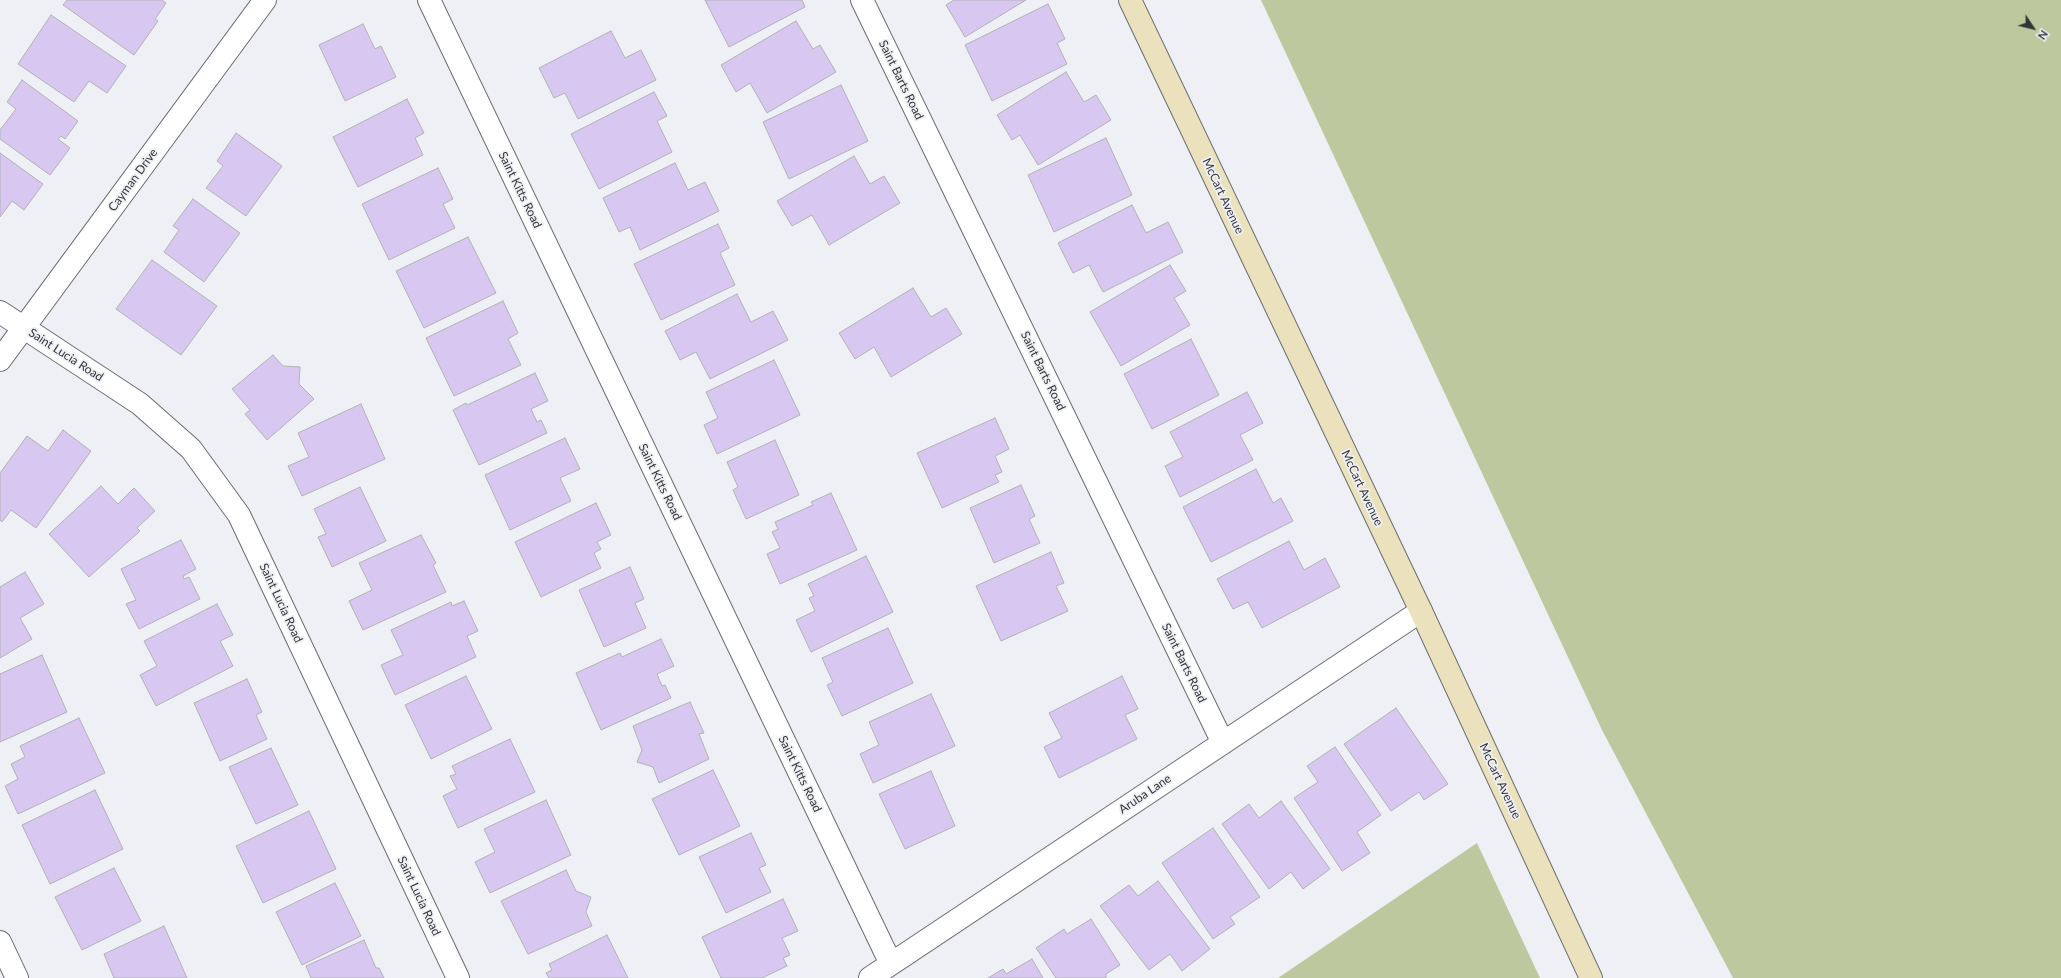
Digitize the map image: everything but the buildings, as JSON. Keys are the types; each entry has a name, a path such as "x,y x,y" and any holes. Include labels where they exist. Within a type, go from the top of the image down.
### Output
{"street":[{"name":"Cayman Drive","path":"0,360 265,0"},
{"name":"Saint Kitts Road","path":"430,0 891,964"},
{"name":"Saint Barts Road","path":"862,0 1223,743"},
{"name":"McCart Avenue","path":"1130,0 1421,611 1591,978"},
{"name":"Saint Lucia Road","path":"0,312 140,404 191,450 239,515 458,978"},
{"name":"Aruba Lane","path":"870,978 1421,611"},
{"path":"0,942 17,978"}],"green space":[{"path":"1261,0 2061,0 2061,978 1733,978 1602,730"},
{"path":"1477,843 1540,978 1278,978"}]}
